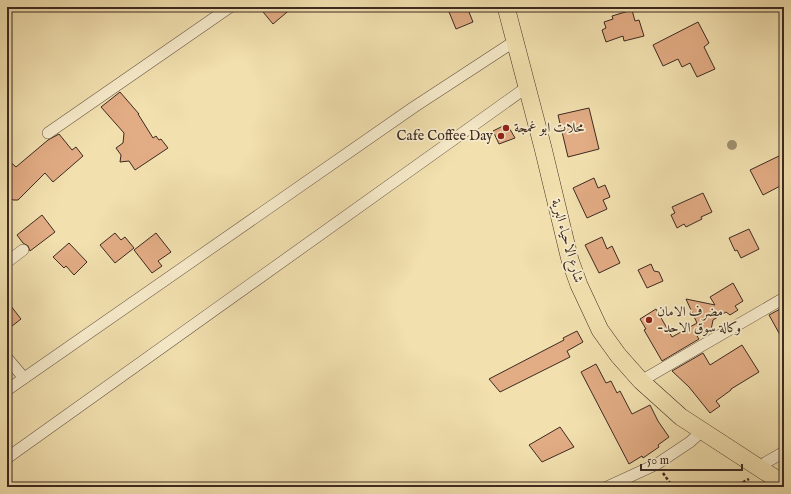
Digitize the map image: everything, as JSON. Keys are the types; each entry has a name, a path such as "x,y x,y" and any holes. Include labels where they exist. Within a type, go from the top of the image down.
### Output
{"main road":[{"name":"شارع الاحياء البرية","path":"506,7 552,182 570,260 600,330 618,355 641,381 681,417 784,484"}],"street":[{"path":"48,133 230,7"},
{"path":"7,390 414,107 515,41"},
{"path":"7,458 527,87"},
{"path":"7,262 23,250"},
{"path":"641,381 784,298"},
{"path":"7,358 24,378"},
{"path":"607,487 657,464 690,442 702,431"},
{"path":"758,467 784,452"}],"path":[{"path":"657,464 670,483 676,487"}],"building":[{"path":"259,7 293,7 273,24"},
{"path":"447,7 467,7 473,22 456,29"},
{"path":"632,10 635,21 639,20 644,36 624,41 623,36 606,42 602,30 606,28 604,22 613,19 612,16"},
{"path":"698,22 709,43 704,47 715,69 697,77 690,63 682,67 678,59 663,66 653,45"},
{"path":"120,92 139,114 153,138 156,136 159,140 161,139 168,148 135,170 129,161 120,162 121,155 116,148 123,143 124,133 101,107"},
{"path":"589,108 599,149 568,157 558,115"},
{"path":"507,124 515,138 499,144 493,131"},
{"path":"59,134 72,150 76,147 83,156 53,182 45,173 18,200 13,200 7,195 7,159 16,167 48,140"},
{"path":"779,156 784,166 784,184 763,195 750,170"},
{"path":"594,178 598,188 605,185 610,197 603,200 607,209 587,218 573,188"},
{"path":"703,193 712,212 686,227 684,224 677,228 671,215 675,213 672,207"},
{"path":"42,215 55,232 30,251 28,246 23,243 17,235"},
{"path":"749,229 759,249 741,258 737,250 735,251 729,238"},
{"path":"115,233 121,240 125,237 134,248 115,263 100,245"},
{"path":"156,233 171,252 158,261 162,266 152,273 134,250"},
{"path":"602,237 607,249 612,246 620,263 599,273 585,245"},
{"path":"69,243 87,262 74,275 66,266 64,268 53,257"},
{"path":"651,264 654,271 659,272 663,281 647,288 638,270"},
{"path":"733,283 743,301 735,306 738,310 730,315 726,312 713,320 711,330 697,336 699,339 662,361 644,330 646,329 640,319 656,309 672,337 697,323 686,299 715,305 710,297"},
{"path":"7,301 21,319 7,330"},
{"path":"784,307 784,342 769,315"},
{"path":"577,331 583,342 567,351 570,357 500,392 489,379 564,340 563,338"},
{"path":"742,345 759,372 731,389 716,401 720,406 710,413 689,387 672,371 703,353 710,365"},
{"path":"596,364 606,383 611,381 617,393 620,391 632,414 650,405 658,421 669,437 658,445 659,447 643,458 642,456 629,464 581,372"},
{"path":"560,427 574,447 542,462 529,445"}],"place":[{"name":"محلات ابو غمجة","path":"506,128"},
{"name":"Cafe Coffee Day","path":"501,136"},
{"name":"مضرف الامان -وكالة سوق الاحد","path":"649,320"}]}
